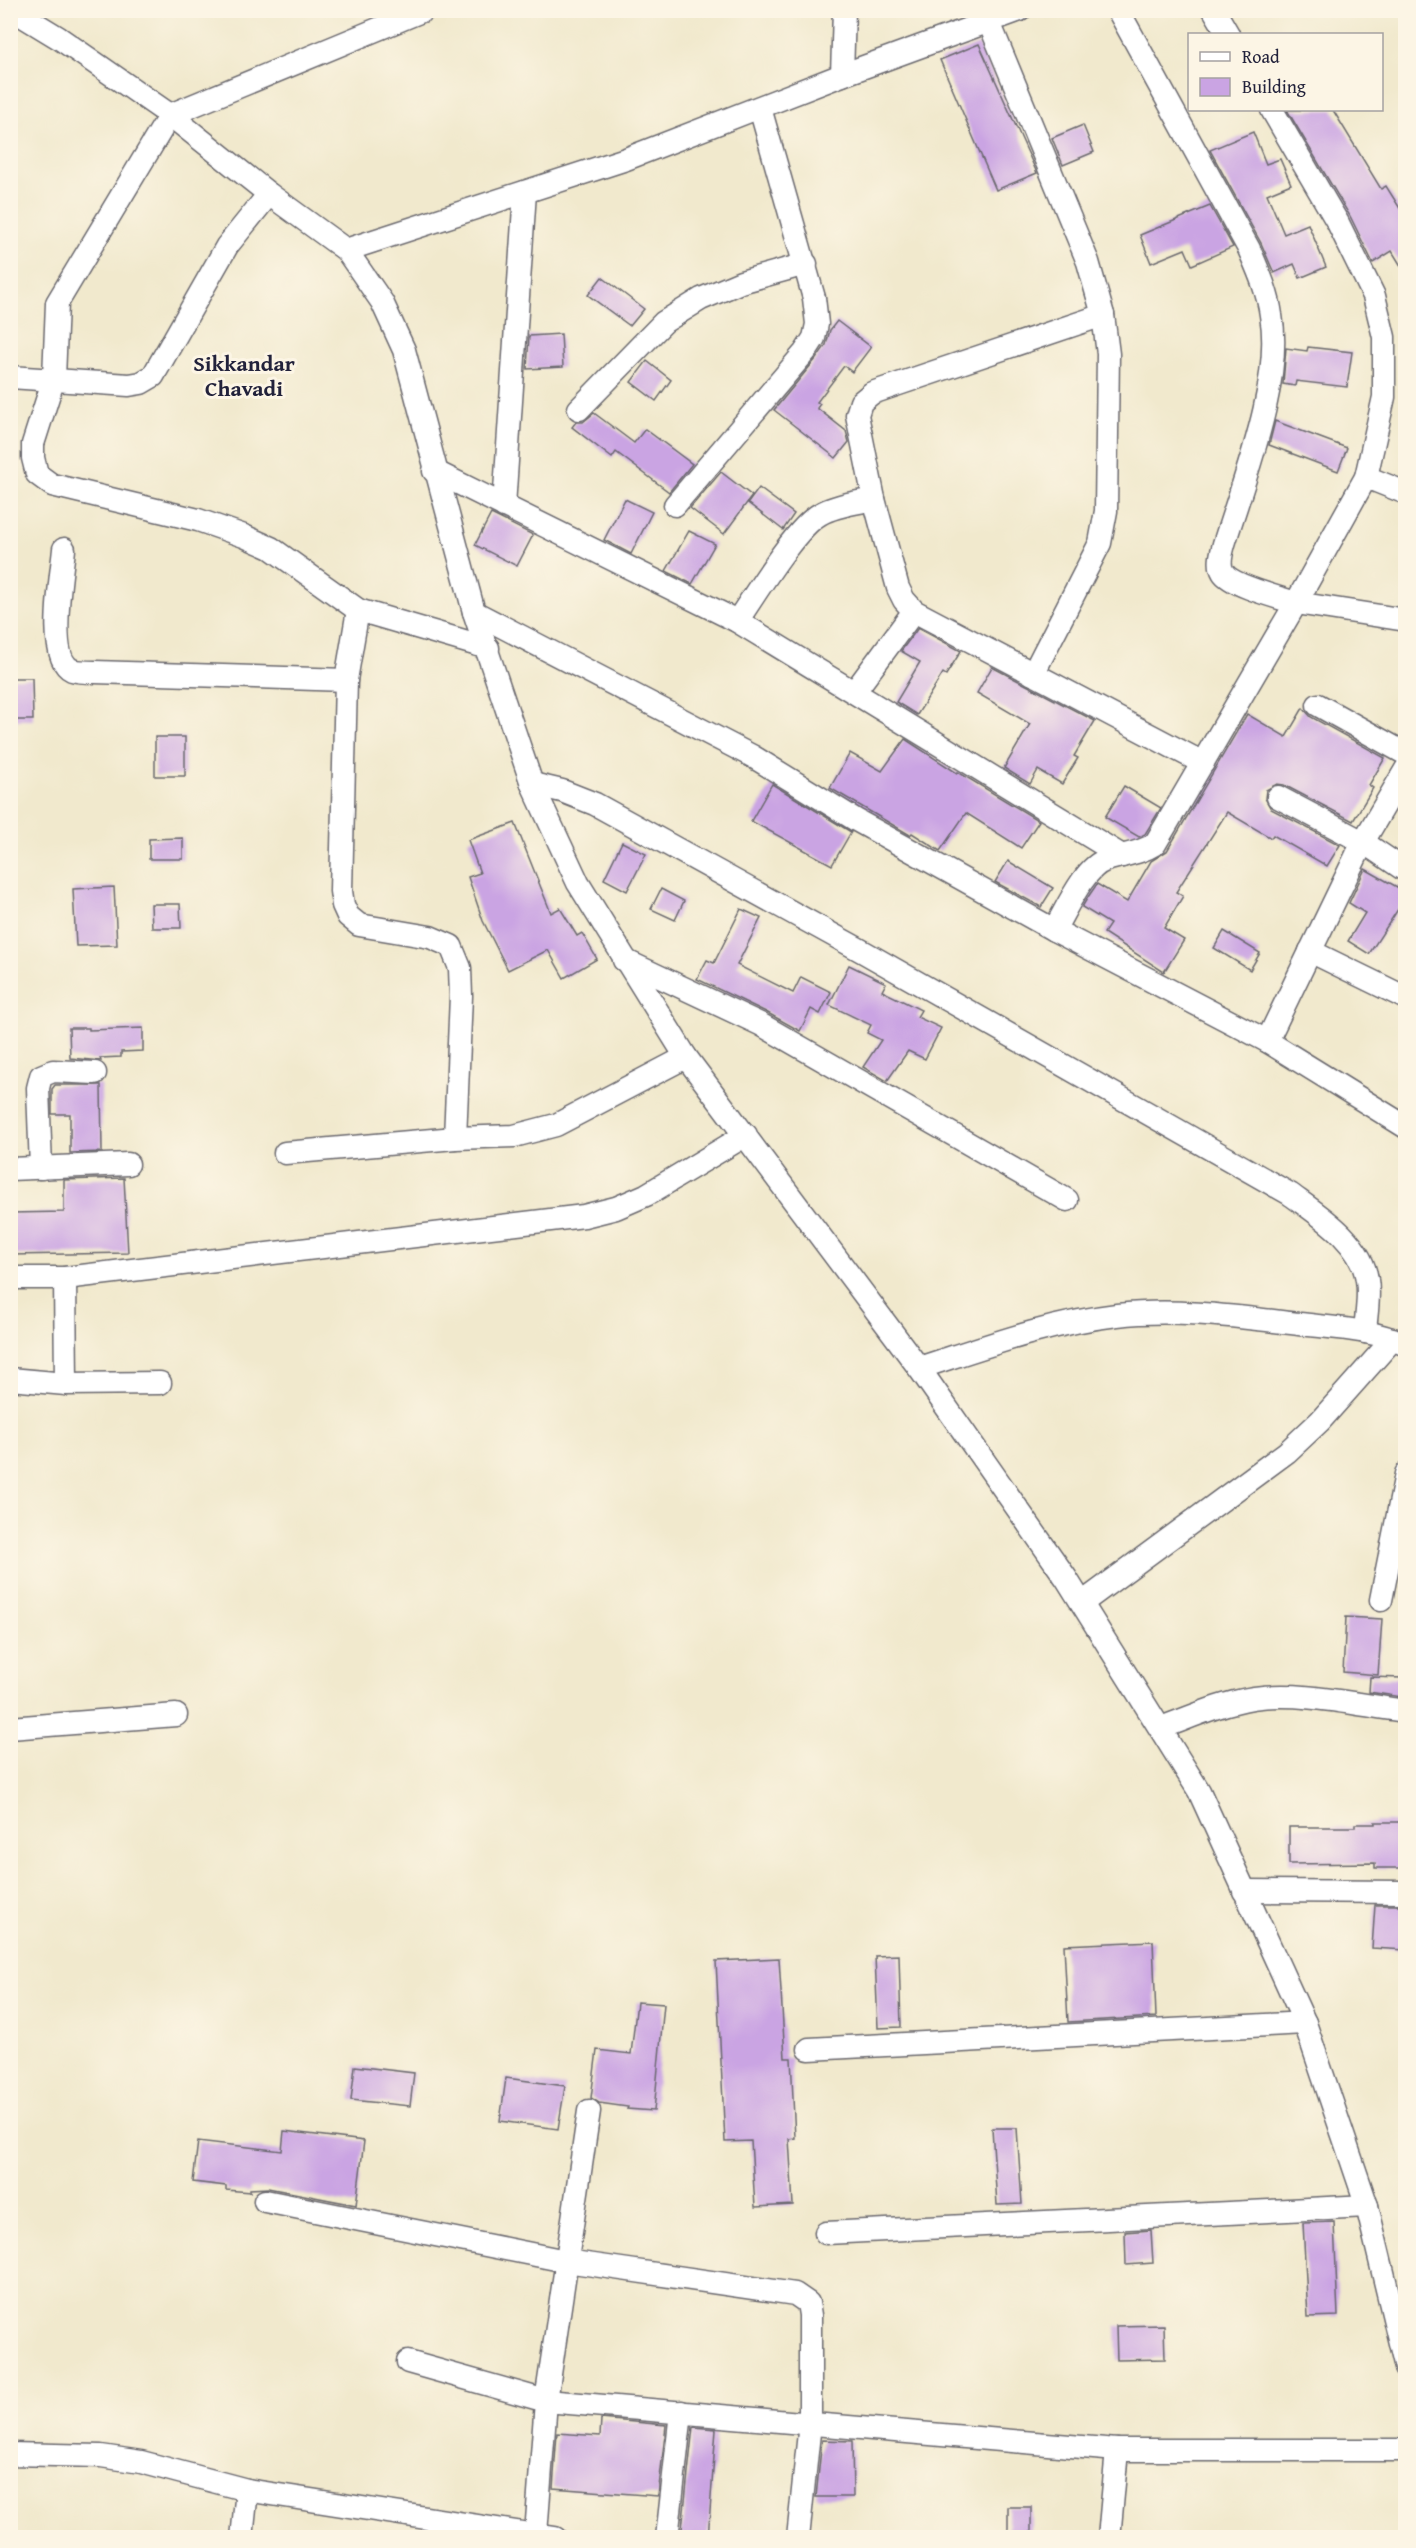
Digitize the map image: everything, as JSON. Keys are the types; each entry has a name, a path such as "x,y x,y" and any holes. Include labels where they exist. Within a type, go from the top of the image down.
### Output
{"street":[{"path":"13,10 170,115 269,194 346,250 382,302 404,350 434,471 474,612 532,784 578,883 686,1057 919,1368 1082,1603 1199,1791 1305,2024 1367,2206 1406,2368"},
{"path":"36,24 54,10"},
{"path":"424,10 170,115 57,303 54,378 33,444 33,458 38,474 52,485 198,520 244,536 271,548 358,610 488,648"},
{"path":"842,75 844,10"},
{"path":"346,250 626,159 760,108 975,20 1020,10"},
{"path":"1118,10 1249,249 1272,315 1272,350 1266,405 1220,559 1222,572 1231,580 1296,603 1406,620"},
{"path":"1214,10 1227,33"},
{"path":"975,20 1088,262 1103,315 1107,354 1106,511 1100,543 1033,674"},
{"path":"675,505 814,338 817,313 806,264 760,108"},
{"path":"1054,930 1089,872 1104,860 1141,852 1155,844 1296,603 1366,477 1384,397 1384,337 1374,296 1338,223 1273,111"},
{"path":"504,506 525,192"},
{"path":"10,377 54,378 129,385 141,383 153,375 227,246 269,194"},
{"path":"579,409 664,322 701,299 741,282 806,264"},
{"path":"1103,315 872,393 861,402 857,415 874,499 898,588 904,600 914,611 1203,763"},
{"path":"434,471 737,621 1122,856"},
{"path":"1366,477 1406,493"},
{"path":"737,621 801,529 819,514 839,506 874,499"},
{"path":"64,549 57,640 61,658 72,670 346,680"},
{"path":"358,610 346,680 341,891 343,905 348,916 359,925 430,937 451,946 460,968 461,996 455,1138"},
{"path":"855,691 914,611"},
{"path":"474,612 752,756 856,820 1054,930 1267,1041 1406,1127"},
{"path":"1318,705 1406,754"},
{"path":"1267,1041 1363,842 1406,769"},
{"path":"532,784 595,804 872,957 1290,1194 1320,1216 1354,1249 1364,1264 1368,1282 1365,1332"},
{"path":"1278,797 1363,842 1406,871"},
{"path":"1310,951 1406,998"},
{"path":"624,960 760,1024 1067,1200"},
{"path":"285,1153 455,1138 514,1136 556,1125 686,1057"},
{"path":"41,1168 38,1088 41,1076 53,1071 95,1073"},
{"path":"10,1278 65,1278 584,1216 616,1208 646,1194 746,1135"},
{"path":"10,1170 128,1164"},
{"path":"65,1278 66,1384"},
{"path":"919,1368 1025,1333 1117,1315 1225,1315 1365,1332 1399,1342 1287,1452 1082,1603"},
{"path":"10,1379 66,1384 160,1383"},
{"path":"1381,1600 1406,1474"},
{"path":"1161,1728 1221,1706 1253,1698 1282,1696 1406,1711"},
{"path":"10,1728 176,1715"},
{"path":"1244,1891 1406,1892"},
{"path":"809,2049 1305,2024"},
{"path":"10,2454 101,2457 141,2462 247,2490 546,2536 546,2401 589,2111"},
{"path":"265,2200 566,2261 795,2294 808,2303 810,2315 810,2423 798,2538"},
{"path":"826,2233 1367,2206"},
{"path":"408,2362 546,2401 1118,2450 1406,2450"},
{"path":"667,2538 681,2412"},
{"path":"1109,2538 1118,2450"},
{"path":"242,2538 247,2490"}],"building":[{"path":"979,44 1037,173 996,190 940,60"},
{"path":"1288,111 1334,111 1381,189 1386,186 1406,218 1406,274 1392,251 1373,263 1350,216"},
{"path":"1083,125 1094,152 1063,165 1052,138"},
{"path":"1253,132 1266,164 1280,159 1291,184 1267,194 1284,234 1308,224 1326,267 1300,278 1294,264 1274,273 1261,243 1210,150"},
{"path":"1210,206 1233,247 1192,265 1185,249 1151,263 1140,235"},
{"path":"602,277 644,309 630,326 588,295"},
{"path":"837,321 871,347 852,372 844,366 817,402 820,404 817,408 846,431 849,442 836,458 774,410 826,345 830,330"},
{"path":"561,334 563,367 527,369 529,336"},
{"path":"1308,347 1352,352 1347,387 1296,381 1295,386 1283,384 1286,348 1307,351"},
{"path":"647,361 671,380 656,401 631,382"},
{"path":"594,413 634,443 645,429 692,464 669,492 616,452 612,458 572,427 576,422 583,422"},
{"path":"1275,421 1347,448 1338,471 1269,445"},
{"path":"721,472 752,496 724,534 690,508"},
{"path":"759,488 794,514 783,530 748,503"},
{"path":"625,499 652,512 631,554 604,540"},
{"path":"491,514 533,535 517,566 475,545"},
{"path":"689,531 715,544 692,584 666,571"},
{"path":"918,628 961,651 946,675 943,673 917,715 896,702 920,662 901,651"},
{"path":"992,667 1095,721 1074,756 1078,758 1062,784 1038,770 1030,784 1004,768 1030,724 977,693"},
{"path":"10,678 32,678 33,720 10,720"},
{"path":"1303,708 1311,717 1385,758 1369,785 1373,788 1353,821 1284,785 1277,784 1266,790 1265,798 1271,809 1340,845 1327,866 1273,835 1271,838 1227,812 1176,892 1183,896 1164,928 1184,940 1164,972 1104,933 1110,924 1082,907 1088,897 1097,884 1127,902 1151,861 1167,851 1247,714 1286,737"},
{"path":"155,737 185,737 185,776 155,776"},
{"path":"905,739 957,773 1039,821 1021,848 966,813 940,851 830,788 850,753 882,771"},
{"path":"772,784 851,832 832,865 751,821"},
{"path":"1124,786 1161,808 1145,834 1139,837 1105,817"},
{"path":"515,823 551,913 560,908 577,936 582,933 597,959 564,978 548,950 508,970 483,921 468,877 480,873 468,840"},
{"path":"183,838 183,859 149,859 149,839"},
{"path":"622,842 646,854 627,891 604,879"},
{"path":"1008,861 1053,888 1041,907 995,882"},
{"path":"1365,869 1406,892 1406,897 1369,954 1348,941 1365,913 1349,903"},
{"path":"114,887 117,945 76,946 73,889"},
{"path":"661,889 684,901 675,920 651,909"},
{"path":"151,904 180,904 181,928 152,928"},
{"path":"741,909 761,918 737,965 793,993 801,977 831,992 820,1014 811,1009 800,1031 697,979 707,960 714,963"},
{"path":"1224,931 1260,953 1250,970 1214,948"},
{"path":"849,965 886,983 882,991 921,1010 917,1017 941,1028 925,1059 908,1051 887,1081 863,1067 881,1040 867,1033 871,1025 829,1005"},
{"path":"69,1028 89,1028 89,1030 143,1028 143,1051 121,1052 121,1057 100,1058 101,1061 70,1058"},
{"path":"55,1085 101,1085 102,1152 70,1153 70,1114 52,1114 52,1089"},
{"path":"124,1178 128,1253 10,1255 10,1213 64,1212 64,1180"},
{"path":"1346,1617 1382,1619 1378,1675 1343,1672"},
{"path":"1370,1677 1403,1678 1402,1697 1369,1692"},
{"path":"1375,1822 1406,1822 1406,1868 1375,1868 1375,1863 1289,1864 1289,1827 1355,1827 1355,1824 1375,1824"},
{"path":"1375,1905 1406,1905 1406,1950 1372,1948"},
{"path":"1153,1941 1156,2017 1068,2022 1064,1945"},
{"path":"899,1955 901,2027 878,2028 875,1956"},
{"path":"779,1958 785,2058 791,2058 795,2138 789,2139 793,2205 755,2207 751,2141 725,2142 716,1961"},
{"path":"637,2002 664,2004 654,2111 627,2109 628,2107 599,2103 591,2098 597,2050 631,2054"},
{"path":"355,2066 414,2073 410,2106 351,2100"},
{"path":"506,2078 565,2086 558,2129 500,2121"},
{"path":"992,2128 1017,2128 1022,2204 997,2205"},
{"path":"284,2131 364,2141 356,2205 268,2188 250,2189 250,2192 226,2190 226,2186 193,2182 198,2141 282,2151"},
{"path":"1334,2222 1338,2316 1308,2317 1303,2223"},
{"path":"1151,2230 1153,2263 1126,2265 1125,2232"},
{"path":"1164,2325 1165,2359 1117,2360 1116,2326"},
{"path":"601,2419 666,2425 658,2496 553,2488 557,2433 600,2436"},
{"path":"693,2427 716,2429 708,2538 681,2538"},
{"path":"822,2440 852,2441 853,2497 816,2497"},
{"path":"1008,2507 1031,2507 1031,2538 1008,2538"}],"district":[{"name":"Sikkandar Chavadi","path":"244,376"}]}
